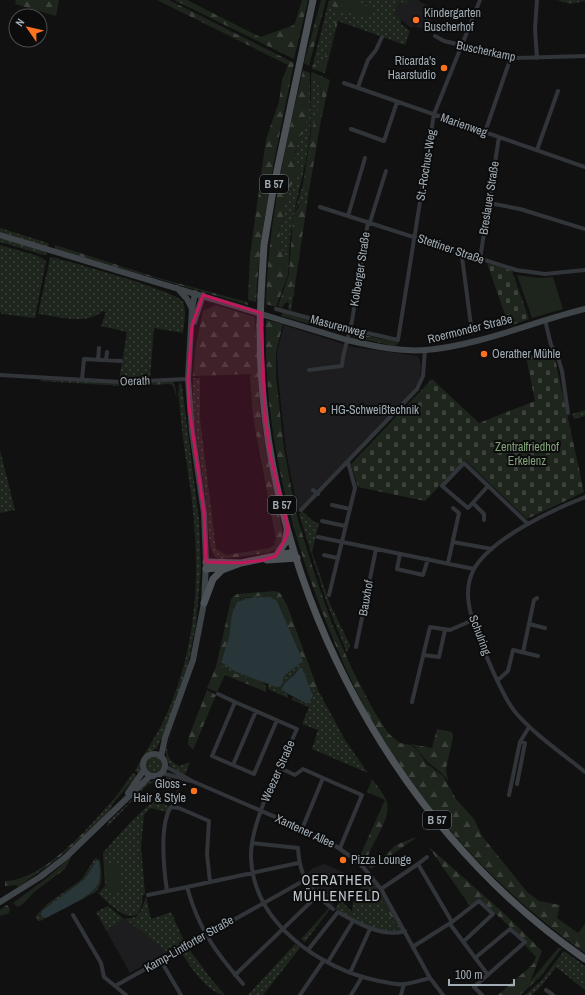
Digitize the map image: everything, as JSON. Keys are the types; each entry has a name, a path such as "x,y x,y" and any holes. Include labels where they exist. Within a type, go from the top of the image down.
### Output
{"main road":[{"name":"B 57","path":"313,0 296,74 273,190 264,245 261,296 260,325 265,415 272,458 288,527 296,555 330,648 360,708 406,780 455,842 500,889 542,926 585,959"},
{"path":"0,235 348,340 393,349 425,350"},
{"path":"175,287 187,299 192,310"},
{"path":"195,293 192,310 188,379 192,431 204,513 206,566 204,603"},
{"path":"192,325 203,295"},
{"name":"Roermonder Straße","path":"425,350 478,340 585,309"},
{"name":"B 57","path":"276,556 284,543 288,527"},
{"path":"206,566 264,560 276,556 296,555"},
{"path":"264,560 277,561 296,555"},
{"path":"0,902 40,877 66,857 150,776 156,776 162,773 165,766 161,757 165,738 193,660 208,587 214,576 241,563"},
{"path":"206,566 230,567"},
{"path":"150,776 144,770 143,764 146,758 155,754 165,738"},
{"path":"155,754 161,757"},
{"path":"118,807 144,770"}],"street":[{"name":"St.-Rochus-Weg","path":"398,337 434,114 480,0"},
{"path":"537,0 535,29 537,58"},
{"name":"Buscherkamp","path":"435,36 444,41 462,46 511,57 537,58 585,56"},
{"path":"358,88 368,60 376,50 382,37"},
{"path":"485,132 511,57"},
{"name":"Marienweg","path":"344,83 585,167"},
{"path":"537,150 558,91"},
{"path":"351,129 384,141 396,102"},
{"name":"Breslauer Straße","path":"480,259 499,137"},
{"path":"348,216 365,158"},
{"name":"Kolberger Straße","path":"309,370 342,366 369,222 386,171"},
{"path":"489,203 520,209 585,229"},
{"name":"Stettiner Straße","path":"320,207 414,236 480,259 532,274 585,270"},
{"path":"464,253 462,257 472,333"},
{"name":"Masurenweg","path":"276,309 393,340 398,340 398,337"},
{"path":"545,320 551,345 557,354 562,371 568,413"},
{"path":"98,360 99,348"},
{"name":"Roermonder Straße","path":"302,510 417,389 423,376 425,350"},
{"path":"106,360 107,352"},
{"name":"Oerath","path":"82,379 84,359 121,361"},
{"name":"Oerath","path":"0,375 121,382 188,379"},
{"path":"329,595 355,488 348,462"},
{"path":"488,486 468,508 442,486 464,463 528,524"},
{"path":"313,490 318,494"},
{"name":"Schulring","path":"585,497 528,524 492,549 474,569 468,587 469,605 473,620 498,680 513,709 529,727 585,772"},
{"path":"473,503 484,514 484,520"},
{"path":"332,505 350,509"},
{"path":"448,563 459,513 453,508"},
{"path":"322,521 345,526"},
{"path":"318,536 474,569"},
{"path":"453,542 492,549"},
{"name":"Bauxhof","path":"356,647 376,549"},
{"path":"400,554 397,569 423,575 428,559"},
{"path":"324,555 337,558"},
{"path":"523,652 534,600 537,598"},
{"path":"412,702 430,627 445,630 454,629 473,620"},
{"path":"529,624 545,628"},
{"path":"424,655 439,657 445,630"},
{"path":"498,680 508,671 513,650 538,656"},
{"name":"Weezer Straße","path":"218,694 297,729 261,811 252,843 252,872 264,903 282,928 308,950 326,961 362,977 404,984"},
{"name":"Weezer Straße","path":"235,702 212,756 254,774 277,720"},
{"path":"233,765 256,711"},
{"path":"509,795 520,742 529,727"},
{"path":"517,784 525,743 520,742"},
{"name":"Xantener Allee","path":"165,766 192,781 302,828 340,848 364,868 381,889 406,931 430,978 443,995"},
{"path":"280,768 295,775 303,769 362,795 340,848"},
{"name":"Xantener Allee","path":"162,773 192,781"},
{"path":"302,828 323,778"},
{"path":"167,891 163,861 164,835 168,811 171,807 179,808 209,821 207,854 210,882"},
{"path":"252,843 298,848 298,863 305,880 317,896 333,909"},
{"path":"381,889 427,857"},
{"path":"148,895 298,863"},
{"path":"418,864 451,923 488,976"},
{"name":"Kamp-Lintforter Straße","path":"115,986 305,880"},
{"path":"187,887 194,911 211,944 243,984"},
{"path":"235,974 317,896"},
{"path":"414,946 451,923 479,901 493,914 463,942"},
{"path":"308,950 338,912 370,929 399,934 406,931"},
{"path":"74,915 101,963 104,977 126,995"},
{"path":"300,995 326,961 353,921"},
{"path":"350,972 370,929"},
{"path":"476,958 510,929 525,942 474,987 482,995"},
{"path":"161,961 181,995"},
{"path":"351,995 362,977"},
{"path":"401,995 404,984 430,978"},
{"path":"546,990 553,995"}],"highlighted area":[{"path":"203,295 261,313 265,415 271,458 288,527 287,536 276,556 264,560 241,563 206,562 204,513 189,407 188,379 192,325"}],"shaded area":[{"name":"Kindergarten Buscherhof","path":"409,0 418,0 428,6 434,14 427,30 413,26 411,28 394,14 399,1 407,5"},
{"path":"284,325 353,347 418,356 421,365 420,378 416,386 404,401 298,512 286,451 278,376 277,352"},
{"path":"269,597 277,601 303,661 284,676 281,686 276,687 234,671 221,662 229,637 232,614 237,602 251,598"},
{"path":"299,668 302,668 313,696 307,704 281,690"},
{"path":"97,860 99,862 100,876 95,889 68,907 48,917 42,917 42,911 85,879"},
{"path":"325,864 349,875 330,886 339,897 332,906 314,889 305,875 313,868"},
{"path":"125,919 167,952 130,973 106,930"}],"green space":[{"path":"16,0 59,0 56,16 48,14 48,8 29,8 15,4"},
{"path":"157,0 169,0 294,63 276,152 261,242 256,302 248,300 250,256 266,139 279,102 282,80 288,65"},
{"path":"174,0 187,0 260,37 292,26 295,23 302,0 308,0 294,59"},
{"path":"321,0 326,0 309,66 304,63"},
{"path":"329,0 335,9 335,28 322,67 313,64"},
{"path":"340,0 409,0 407,5 399,1 394,14 401,19 401,24 410,31 405,45 338,21"},
{"path":"340,0 338,21 325,73 312,69 313,64 322,66 335,28 335,9 329,1"},
{"path":"343,0 355,0 373,10 368,18 341,9"},
{"path":"557,0 585,0 585,1 570,4"},
{"path":"303,70 310,73 306,128 298,139 293,163 302,164 296,182 290,186 285,204 285,218 279,224 280,241 284,260 289,259 288,275 276,307 266,304 270,244 278,186"},
{"path":"312,72 330,80 321,120 309,191 303,184 311,133 322,96 320,85 311,76"},
{"path":"310,73 311,125 308,148 292,226 289,259 284,261 280,241 279,224 285,218 285,204 295,164 293,164 298,139 301,137"},
{"path":"311,76 317,81 320,88 321,103 311,133"},
{"path":"303,184 309,191 307,204 298,205 293,217"},
{"path":"300,204 307,204 297,272 287,302 282,308 278,306 289,274 293,217"},
{"path":"0,228 48,243 49,245 47,247 0,232"},
{"path":"0,238 44,251 47,254 44,255 0,242"},
{"path":"0,245 38,256 46,261 35,318 2,314 0,311"},
{"path":"55,245 155,277 247,302 248,305 55,249"},
{"path":"52,257 144,284 177,297 183,302 185,313 183,333 154,328 150,378 119,380 127,332 101,326 106,312 103,311 96,316 80,319 38,314 50,258"},
{"path":"487,263 512,271 529,319 509,326"},
{"path":"297,272 291,311 288,309 289,303 287,302"},
{"path":"517,275 539,278 553,277 563,309 532,318"},
{"path":"216,305 255,317 259,400 263,432 282,529 282,541 279,548 268,553 228,558 227,555 270,548 274,545 276,539 253,417 250,376 252,374 193,376 196,345 203,311"},
{"path":"283,312 339,328 339,331 336,332 282,316"},
{"path":"266,320 283,324 276,352 276,377 284,449 298,520 332,624 354,673 375,713 389,734 400,743 411,745 418,751 426,763 443,776 456,799 474,819 482,836 527,892 539,901 560,905 557,918 578,933 585,924 585,953 528,909 476,859 451,832 407,776 387,746 363,704 348,674 315,592 302,554 281,478 269,400 266,360"},
{"path":"353,333 398,342 398,344 394,346 353,337"},
{"name":"Zentralfriedhof Erkelenz","path":"550,351 554,354 584,492 527,519 465,460 425,501 358,487 351,464 432,379 479,423 535,401 526,357"},
{"path":"193,378 200,378 200,419 216,549 228,556 228,558 221,559 215,557 210,545 206,500 193,409"},
{"path":"42,379 124,383 122,386 40,381"},
{"path":"173,381 177,399 173,386 170,384 122,386 124,383"},
{"path":"180,382 182,386 199,520 201,568 196,625 185,680 175,708 157,748 145,755 142,759 140,775 135,771 162,724 174,696 190,639 194,611 196,552 191,493 178,395"},
{"path":"585,410 585,416 574,419 572,414"},
{"path":"0,450 15,510 0,513"},
{"path":"302,511 314,522 319,523 312,552 330,604 350,645 347,653 327,603 299,514"},
{"path":"275,591 280,593 287,605 318,690 314,690 311,687 302,664 303,661 283,616 279,599 276,595 240,598 234,603 229,637 220,664 228,671 266,685 266,692 225,675 217,692 207,688 216,667 231,599 237,594"},
{"path":"276,595 279,599 283,616 277,601 237,602 232,614 234,603 237,599"},
{"path":"303,661 314,690 318,690 345,740 368,773 312,749 318,730 302,724 309,707 292,700 292,697 306,704 299,668 281,690 288,695 288,698 268,689 268,683 276,687 284,676"},
{"path":"221,662 234,671 262,681 266,685 228,671 223,668 220,664"},
{"path":"198,664 167,747 167,751 172,761 179,766 190,762 185,775 168,763 166,749"},
{"path":"207,690 216,695 193,750 188,744 188,739"},
{"path":"437,729 452,732 453,737 446,769 448,781 411,744 432,748"},
{"path":"151,757 157,757 162,762 160,771 157,773 151,773 146,768 146,762"},
{"path":"133,773 137,776 113,803 109,812 88,833 85,831 114,799"},
{"path":"167,777 183,783 172,805 165,799 159,797 173,798 178,789 178,784 167,780 154,782 147,785 107,827 108,822 128,804 146,783"},
{"path":"372,779 385,797 388,807 384,824 371,849 366,864 359,858 385,800 367,792"},
{"path":"159,800 169,807 167,812 150,808 144,815 141,846 145,894 143,895 140,911 136,915 130,916 118,911 98,893 105,886 103,853 138,815"},
{"path":"85,831 88,833 57,859 18,887 16,885 5,886 5,881 16,880 38,870 59,855"},
{"path":"416,838 371,869 368,866 373,860 381,859 396,845"},
{"path":"428,846 507,916 542,951 530,982 558,948 562,948 540,977 520,995 498,995 533,964 536,957 525,945 527,942 479,899 470,906"},
{"path":"71,857 65,869 34,892 24,903 18,907 13,903 47,878"},
{"path":"95,858 100,860 101,873 100,885 96,892 38,921 35,917 46,905 82,879"},
{"path":"119,863 122,890 107,892 105,864"},
{"path":"366,873 377,887 402,929 399,930 375,890 363,874"},
{"path":"363,874 375,890 399,930 391,931 374,928 357,922 335,909 341,900 352,912 353,903 363,884 359,880"},
{"path":"146,897 151,919 171,912 185,943 167,952 125,919 106,930 96,912 108,906 124,919 136,917 141,911"},
{"path":"7,905 10,908 9,913 0,916 0,910"},
{"path":"329,908 330,909 305,942 301,939"},
{"path":"295,944 300,948 263,995 248,995"},
{"path":"189,949 225,995 219,994 200,979 182,953"},
{"path":"564,951 585,966 585,990 556,967 532,995 525,995 541,981"}],"place":[{"name":"Kindergarten Buscherhof","path":"416,20"},
{"name":"Ricarda's Haarstudio","path":"444,68"},
{"name":"Oerather Mühle","path":"484,354"},
{"name":"HG-Schweißtechnik","path":"323,410"},
{"name":"Gloss - Hair & Style","path":"194,791"},
{"name":"Pizza Lounge","path":"343,860"}],"district":[{"name":"OERATHER MÜHLENFELD","path":"337,888"}]}
